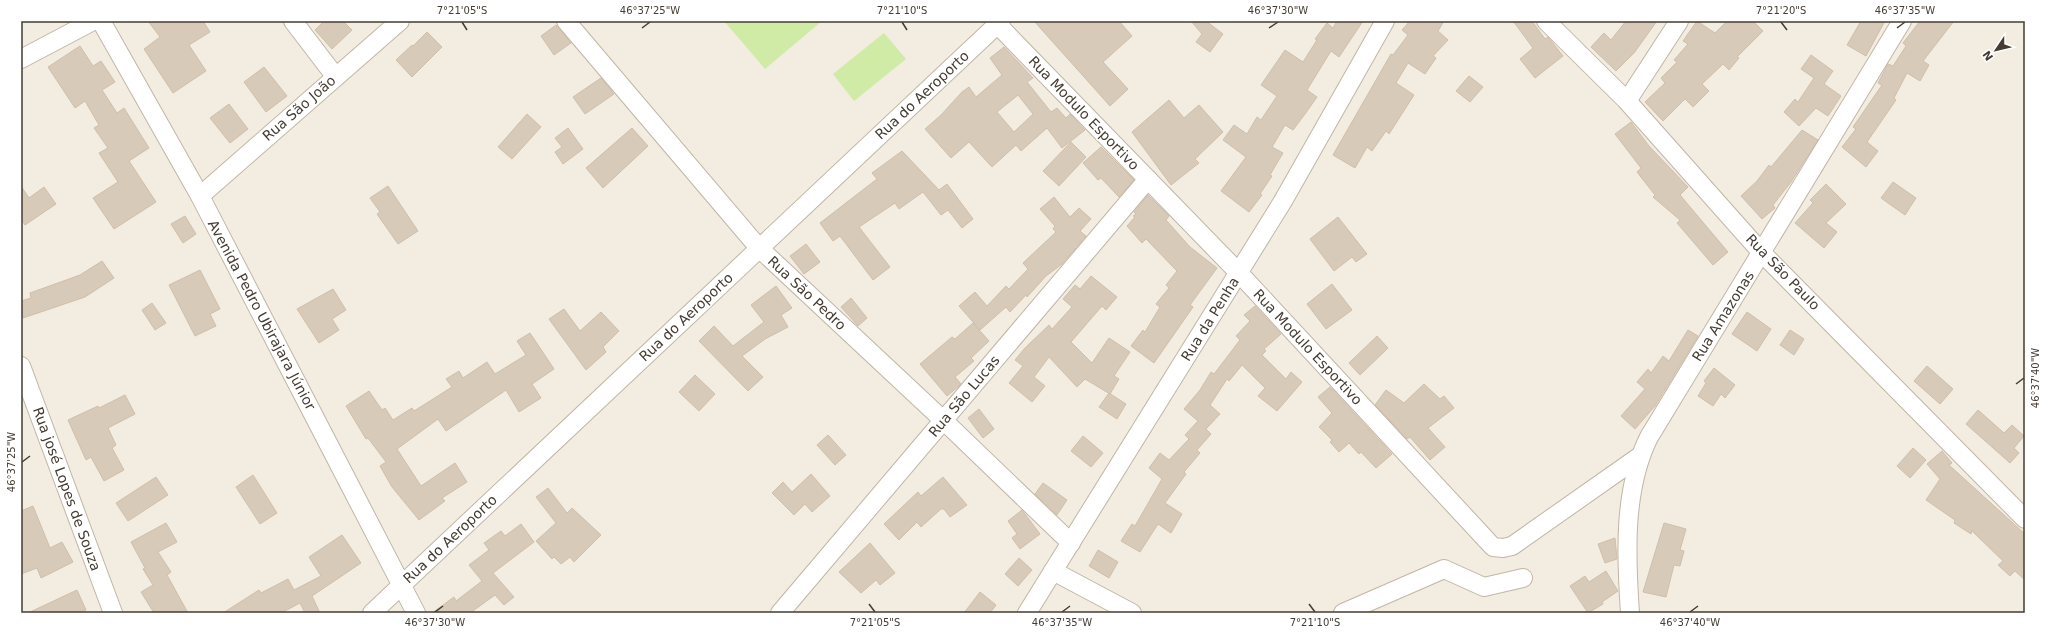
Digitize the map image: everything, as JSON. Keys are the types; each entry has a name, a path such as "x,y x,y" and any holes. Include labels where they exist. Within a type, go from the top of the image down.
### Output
{"street":[{"path":"21,59 93,21"},
{"name":"Avenida Pedro Ubirajara Júnior","path":"101,21 200,196 400,585 416,613"},
{"path":"293,21 335,76"},
{"name":"Rua São João","path":"200,196 335,76 400,21"},
{"name":"Rua São Pedro","path":"566,21 759,248 1072,543"},
{"name":"Rua da Penha","path":"1027,613 1072,543 1290,189 1385,21"},
{"name":"Rua São Paulo","path":"1546,21 1627,101 1762,253 2025,519"},
{"path":"1627,101 1679,21"},
{"name":"Rua Amazonas","path":"1630,613 1628,547 1631,507 1640,456 1649,437 1902,21"},
{"name":"Rua do Aeroporto","path":"372,613 400,585 999,23"},
{"name":"Rua Modulo Esportivo","path":"999,23 1239,273 1493,547 1503,548 1512,546 1640,456"},
{"name":"Rua São Lucas","path":"780,613 1148,179"},
{"name":"Rua josé Lopes de Souza","path":"21,366 113,613"},
{"path":"1343,613 1444,569 1484,587 1523,578"},
{"path":"1053,571 1132,613"}],"green space":[{"path":"724,21 822,21 765,69"},
{"path":"884,33 906,59 854,101 833,74"}],"building":[{"path":"148,21 203,21 210,32 189,45 206,71 173,93 144,49 160,37"},
{"path":"324,21 343,21 352,30 332,49 315,30"},
{"path":"1034,21 1119,21 1132,36 1103,62 1128,89 1110,106"},
{"path":"1191,21 1206,21 1223,34 1210,52 1196,42 1202,34"},
{"path":"1337,21 1363,21 1339,57 1331,51 1307,90 1317,97 1293,130 1285,125 1272,147 1283,153 1270,175 1272,176 1260,194 1262,195 1249,212 1221,191 1246,157 1223,140 1234,125 1247,134 1257,117 1261,120 1277,96 1261,85 1285,50 1303,62 1317,40 1315,39 1327,23 1333,28"},
{"path":"1410,21 1444,21 1438,31 1448,40 1433,56 1436,58 1425,74 1408,63 1396,83 1414,95 1389,134 1386,131 1372,151 1367,147 1355,168 1333,155 1391,54 1393,55 1408,35 1402,30"},
{"path":"1513,21 1532,21 1545,39 1548,37 1563,56 1535,78 1520,59 1533,48"},
{"path":"1626,21 1657,21 1634,53 1616,71 1591,47 1604,33 1611,40"},
{"path":"1697,21 1715,33 1727,21 1753,21 1763,31 1737,57 1739,58 1729,70 1723,64 1702,84 1709,91 1693,107 1685,99 1663,121 1645,102 1665,83 1661,78 1677,62 1674,60 1688,44 1683,41"},
{"path":"1861,21 1885,21 1866,56 1847,45"},
{"path":"1920,21 1954,21 1923,61 1929,65 1920,81 1907,73 1894,98 1896,100 1867,142 1878,151 1866,167 1842,147 1856,129 1853,127 1882,85 1878,83 1888,64 1893,66 1906,46 1903,43"},
{"path":"556,25 571,43 554,55 541,36"},
{"path":"427,32 442,47 412,77 396,60"},
{"path":"80,46 93,66 101,61 115,82 102,90 117,113 124,108 149,148 129,161 156,202 114,229 93,198 118,182 99,153 108,148 94,128 99,125 85,101 75,108 48,67"},
{"path":"1004,47 1033,78 1027,82 1051,112 1057,108 1066,118 1070,114 1085,130 1062,148 1047,128 1021,151 1016,145 992,167 969,142 951,158 925,129 941,115 962,92 969,87 976,97 1002,75 990,58","holes":["1018,95 1033,114 1014,132 997,112"]},
{"path":"1811,55 1833,71 1824,84 1841,96 1828,116 1816,108 1799,126 1784,112 1795,99 1798,102 1814,78 1801,69"},
{"path":"264,67 287,96 266,112 244,82"},
{"path":"1469,76 1483,87 1470,102 1456,91"},
{"path":"601,78 614,94 585,114 573,97"},
{"path":"1169,100 1184,118 1199,105 1223,132 1195,159 1199,163 1171,185 1132,132"},
{"path":"229,104 248,129 230,143 210,118"},
{"path":"527,114 541,127 512,159 498,147"},
{"path":"1631,122 1649,146 1688,187 1680,195 1728,252 1713,265 1677,223 1680,220 1653,197 1655,195 1637,172 1641,168 1615,134"},
{"path":"568,128 583,149 563,164 555,152 562,147 555,138"},
{"path":"632,128 648,146 603,188 586,168"},
{"path":"1802,130 1818,140 1791,182 1773,205 1775,208 1762,219 1741,196 1757,181 1769,165 1771,167"},
{"path":"1071,142 1086,157 1059,186 1043,171"},
{"path":"1101,147 1134,180 1119,197 1101,178 1098,180 1083,163"},
{"path":"902,151 939,190 947,184 973,219 962,228 948,210 941,215 923,192 899,209 895,203 859,227 890,267 873,280 840,236 833,241 820,223 877,179 872,173"},
{"path":"1893,182 1916,198 1905,215 1881,198"},
{"path":"1826,184 1846,204 1826,223 1837,232 1824,248 1795,223 1813,203 1810,200"},
{"path":"21,186 29,198 44,187 56,204 25,225 21,219"},
{"path":"388,186 418,231 398,244 377,214 380,212 370,198"},
{"path":"1148,195 1169,216 1166,220 1190,247 1217,268 1190,305 1193,307 1154,363 1131,346 1143,330 1145,332 1160,307 1156,304 1169,288 1166,285 1177,271 1146,239 1142,243 1127,226 1135,217 1133,216 1136,214 1134,212"},
{"path":"1054,197 1070,217 1079,208 1091,219 1080,231 1086,236 1062,264 1046,276 1027,297 1026,295 1010,312 1006,307 980,330 959,306 975,292 987,306 1006,286 1009,289 1028,269 1023,263 1056,232 1053,229 1055,226 1040,209"},
{"path":"185,216 196,234 183,243 171,224"},
{"path":"1338,217 1367,254 1356,262 1352,257 1334,271 1310,239"},
{"path":"806,244 820,262 804,274 790,256"},
{"path":"102,261 114,278 85,297 23,318 21,301 31,298 30,293 80,275"},
{"path":"200,270 220,309 210,314 216,326 195,336 169,285"},
{"path":"1091,276 1117,297 1106,310 1102,306 1071,342 1092,363 1109,338 1130,352 1114,376 1119,379 1110,394 1085,379 1077,387 1049,357 1034,377 1045,386 1032,402 1009,383 1023,366 1015,360 1049,325 1052,329 1072,307 1063,299 1075,285 1080,289"},
{"path":"1332,284 1352,310 1326,329 1307,304"},
{"path":"776,286 792,308 781,315 788,327 765,339 742,356 763,377 748,391 699,341 714,326 733,346 764,322 751,305"},
{"path":"333,289 346,310 332,319 339,330 319,343 297,309"},
{"path":"851,298 867,318 858,326 841,307"},
{"path":"152,303 166,323 155,330 142,310"},
{"path":"1255,306 1281,334 1264,349 1266,351 1262,355 1286,379 1291,372 1302,382 1277,411 1258,396 1265,388 1242,365 1229,381 1227,379 1210,405 1220,414 1206,429 1211,434 1197,450 1200,453 1184,472 1186,474 1165,503 1182,514 1171,533 1158,524 1140,552 1121,541 1132,524 1135,526 1162,479 1149,468 1160,453 1169,460 1189,439 1185,435 1198,421 1184,409 1200,390 1211,372 1214,374 1240,340 1236,336 1250,321 1244,315"},
{"path":"564,309 580,331 601,312 619,331 603,347 606,352 586,370 549,319"},
{"path":"1747,312 1771,329 1757,351 1732,334"},
{"path":"973,323 989,341 971,358 974,361 955,377 961,384 947,396 920,364 952,337 955,339"},
{"path":"1688,330 1698,336 1655,406 1635,429 1621,416 1645,389 1637,382 1648,369 1651,373 1663,356 1669,361"},
{"path":"1790,330 1804,339 1794,355 1780,345"},
{"path":"530,333 554,369 532,384 541,398 519,412 506,390 446,431 438,419 397,449 421,486 455,463 467,482 442,498 445,501 419,520 392,487 380,466 386,462 368,438 366,439 346,406 369,391 382,410 385,408 393,420 412,408 414,411 452,387 446,379 459,371 463,378 487,362 495,374 526,355 517,341"},
{"path":"1377,336 1388,348 1360,375 1349,363"},
{"path":"1927,366 1953,389 1940,404 1914,381"},
{"path":"1714,368 1735,385 1725,398 1721,394 1713,406 1698,396 1706,383 1704,381"},
{"path":"695,375 715,394 699,411 679,392"},
{"path":"1424,384 1440,399 1444,396 1454,408 1428,428 1445,447 1430,460 1410,437 1407,439 1375,405 1386,390 1404,403"},
{"path":"1330,387 1392,454 1376,468 1361,452 1359,454 1349,443 1339,452 1330,442 1332,440 1319,427 1332,413 1318,397"},
{"path":"1109,393 1126,404 1117,419 1099,407"},
{"path":"125,395 135,414 108,428 116,445 112,448 124,470 104,481 91,457 86,460 68,420 98,406 99,408"},
{"path":"979,409 994,429 983,438 968,418"},
{"path":"1978,410 2004,433 2012,425 2024,436 2014,448 2019,453 2010,463 1966,424"},
{"path":"828,435 846,455 835,465 817,445"},
{"path":"1083,436 1103,453 1091,467 1071,451"},
{"path":"1913,448 1926,460 1910,478 1897,466"},
{"path":"1942,451 1952,463 1949,465 2025,534 2025,580 2015,571 2010,576 1998,565 2003,561 1972,531 1971,534 1954,523 1955,520 1926,500 1940,479 1927,464"},
{"path":"811,474 830,496 812,512 805,504 794,515 772,493 783,482 792,492"},
{"path":"253,475 277,513 260,524 236,487"},
{"path":"156,477 168,495 128,521 116,503"},
{"path":"943,477 967,505 950,517 944,509 941,509 921,527 917,522 899,540 884,524 918,492 921,496"},
{"path":"1043,483 1067,500 1057,515 1035,494"},
{"path":"548,488 567,513 572,508 601,535 574,562 570,557 561,564 554,557 552,559 536,541 556,523 536,497"},
{"path":"33,506 50,548 62,542 73,562 41,578 37,568 21,574 21,511"},
{"path":"1022,510 1040,534 1020,549 1012,538 1017,534 1008,521"},
{"path":"166,523 177,542 158,552 171,572 167,575 188,613 154,613 141,592 153,585 143,569 145,568 131,542"},
{"path":"1664,523 1686,529 1680,550 1684,551 1680,566 1674,565 1666,597 1643,592"},
{"path":"521,524 534,542 493,573 514,597 504,605 495,595 470,613 432,613 454,597 456,601 482,581 469,565 489,550 484,543 501,531 505,536"},
{"path":"342,535 361,563 312,596 320,613 305,613 300,603 281,613 223,613 259,590 261,593 288,579 294,590 321,576 309,557"},
{"path":"1615,538 1617,559 1605,563 1598,544"},
{"path":"870,543 895,573 880,585 876,580 861,593 839,572"},
{"path":"1098,550 1118,562 1109,578 1089,566"},
{"path":"1019,558 1032,570 1018,586 1005,574"},
{"path":"1606,571 1618,591 1602,602 1603,604 1588,613 1570,586 1585,576 1589,582"},
{"path":"77,590 86,610 80,613 28,613"},
{"path":"980,592 996,605 990,613 964,613"}]}
